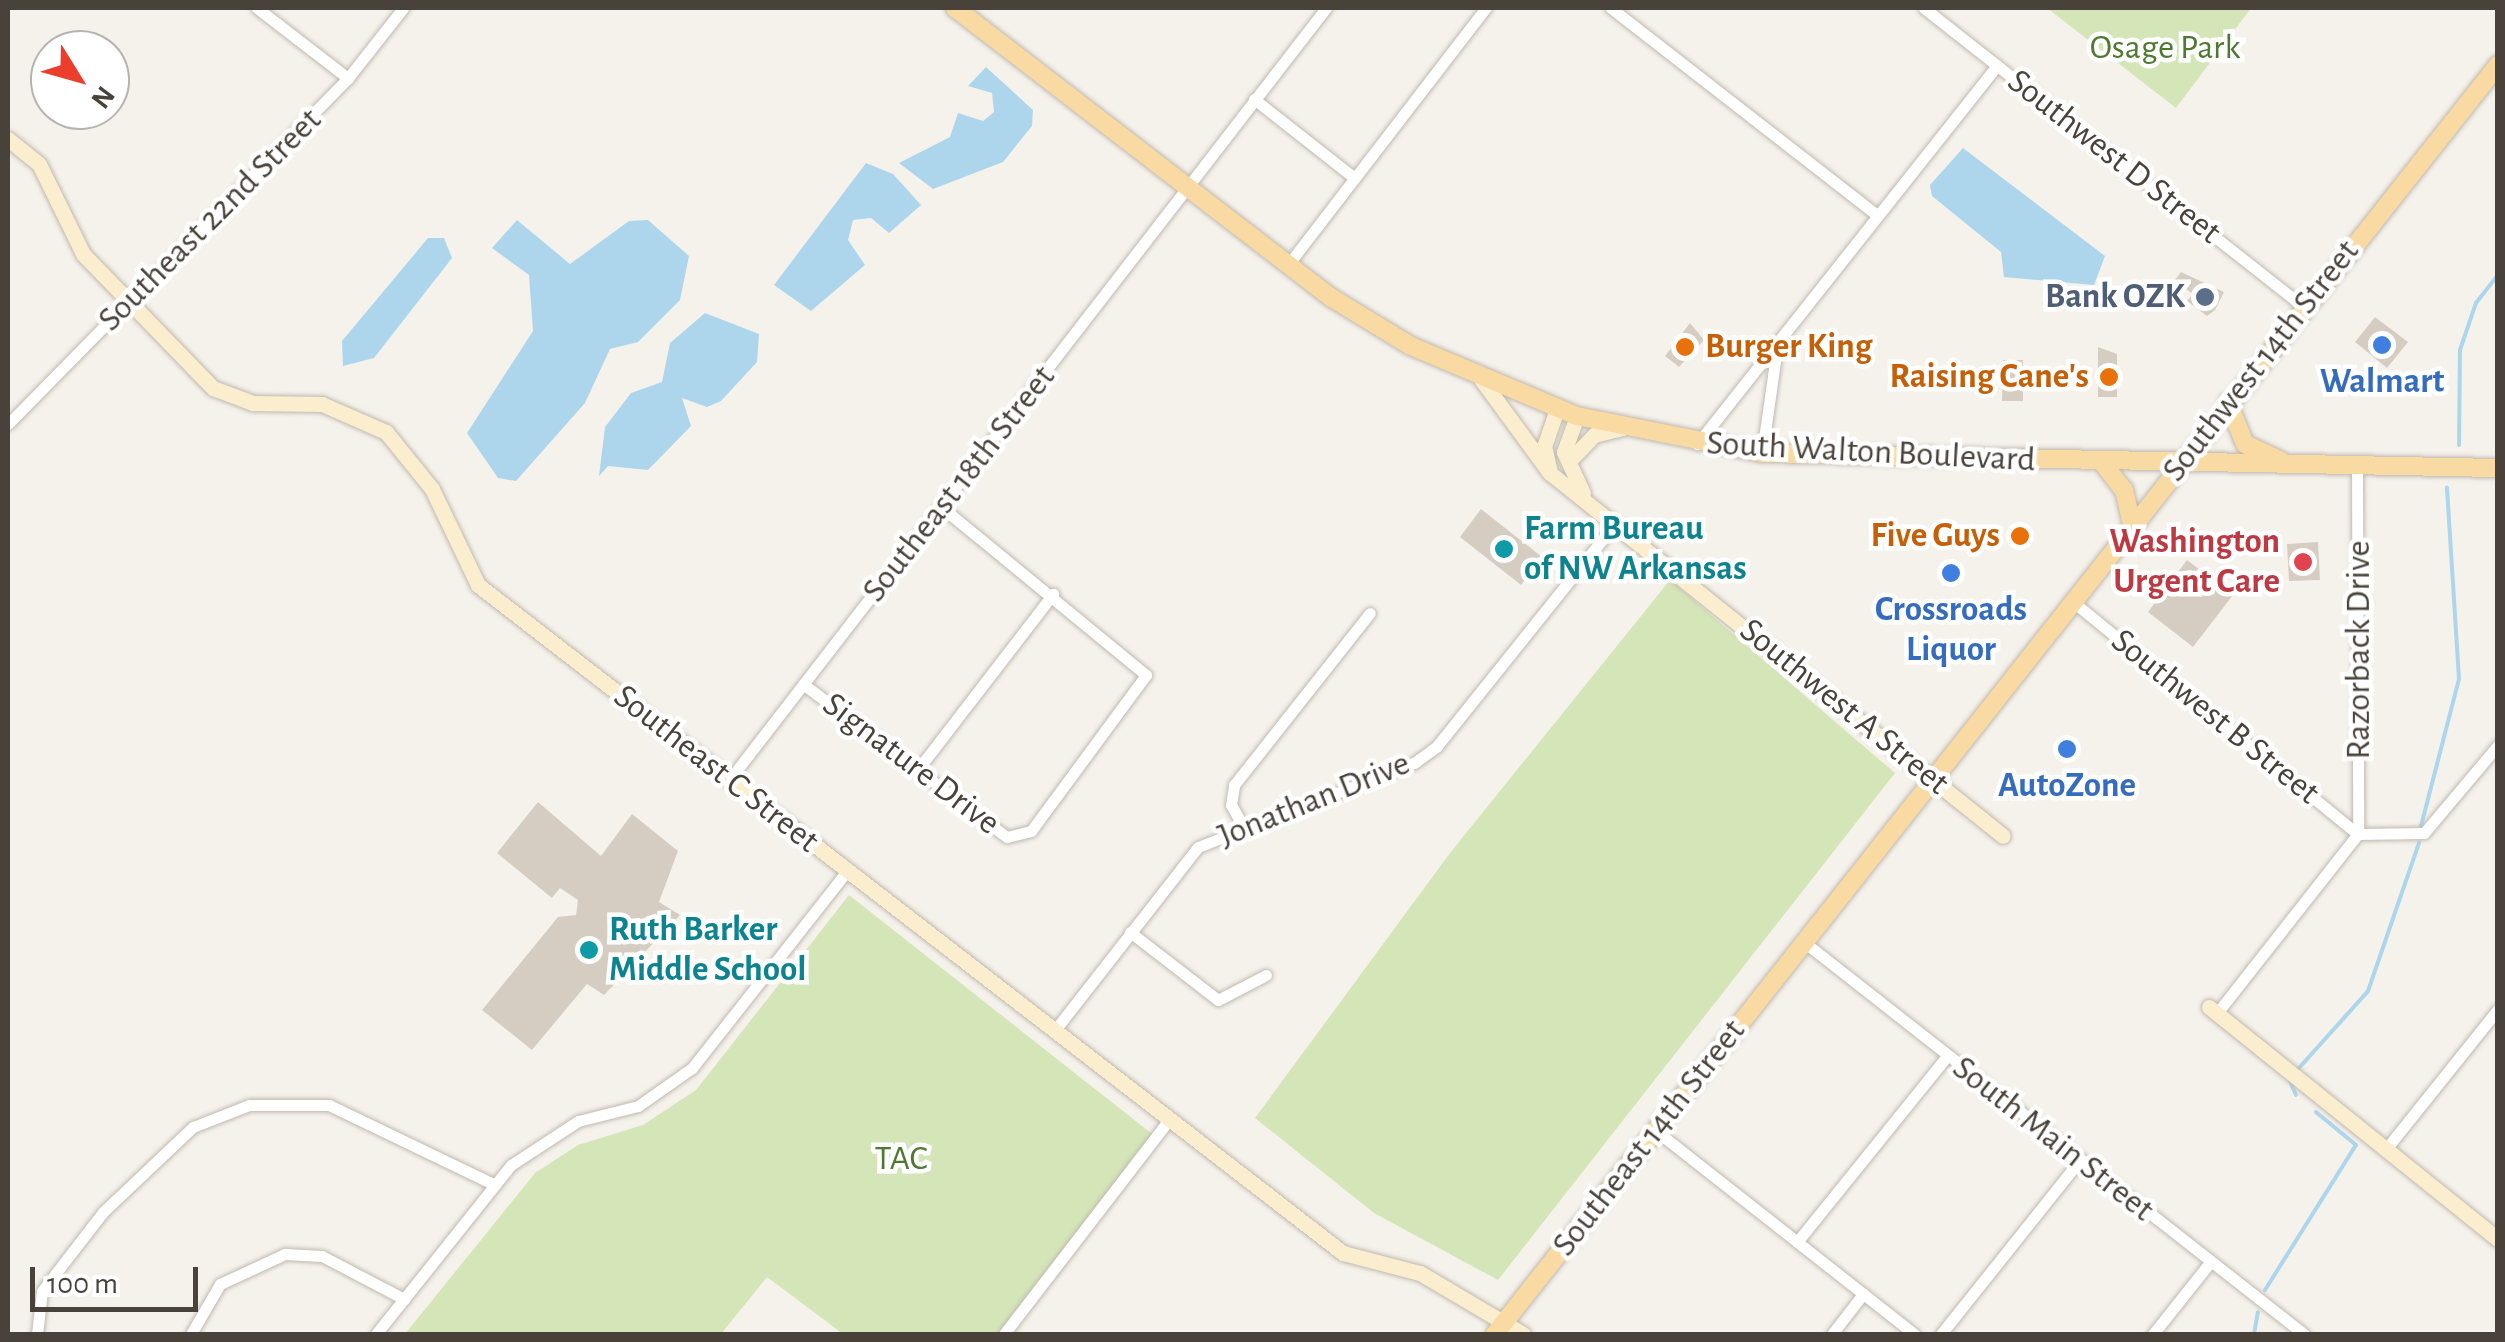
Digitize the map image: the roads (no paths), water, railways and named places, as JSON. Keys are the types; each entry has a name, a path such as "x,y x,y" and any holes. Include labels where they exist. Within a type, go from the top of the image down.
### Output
{"main road":[{"name":"South Walton Boulevard","path":"955,8 1287,266 1370,322 1481,379 1577,416 1697,444 1762,453 2498,468"},
{"name":"Southwest 14th Street","path":"1804,942 2498,64"},
{"path":"2228,402 2245,444 2291,465"},
{"path":"2101,461 2124,490 2132,525"},
{"name":"Southeast 14th Street","path":"1499,1329 1804,942"}],"street":[{"path":"257,8 348,78"},
{"name":"Southeast 22nd Street","path":"8,424 348,78 403,8"},
{"name":"Southeast 18th Street","path":"730,779 1326,8"},
{"path":"1287,266 1486,8"},
{"path":"1610,8 1878,215"},
{"name":"Southwest D Street","path":"1924,8 2304,307"},
{"path":"1697,444 1997,65"},
{"path":"1254,99 1353,177"},
{"name":"Southeast C Street","path":"8,139 39,164 83,254 126,304 212,388 253,403 322,404 386,432 432,489 478,584 1055,1030 1168,1122 1343,1253 1420,1273 1499,1329 1524,1334"},
{"path":"1762,453 1778,340"},
{"name":"Southwest A Street","path":"1481,379 1550,473 2003,836"},
{"path":"1550,473 1544,446 1557,409"},
{"path":"1567,464 1577,416"},
{"path":"1567,464 1594,435 1622,428"},
{"name":"Southwest A Street","path":"1567,464 1590,505"},
{"name":"Razorback Drive","path":"2357,466 2358,834"},
{"path":"920,768 1053,594 940,506"},
{"name":"Jonathan Drive","path":"1055,1030 1198,847 1414,763 1437,746 1615,524"},
{"name":"Signature Drive","path":"804,684 1020,839 1143,680 1140,665 1053,594"},
{"name":"Southwest B Street","path":"2072,601 2358,834"},
{"path":"1244,828 1231,805 1234,785 1370,613"},
{"path":"2498,745 2424,833 2358,834 2213,1010 2498,1238"},
{"path":"376,1334 495,1185 534,1148 578,1122 638,1106 692,1068 848,870"},
{"path":"1130,932 1218,1000 1266,975"},
{"name":"South Main Street","path":"1804,942 2304,1334"},
{"path":"2386,1149 2498,1009"},
{"path":"1796,1242 1947,1056"},
{"path":"37,1334 42,1290 103,1212 192,1127 249,1105 329,1106 495,1185"},
{"path":"1004,1334 1168,1122"},
{"path":"1656,1130 1914,1334"},
{"path":"1942,1334 2080,1160"},
{"path":"190,1334 220,1284 285,1254 322,1256 404,1299"},
{"path":"2153,1334 2211,1261"},
{"path":"1832,1334 1863,1294"}],"water":[{"path":"986,67 1033,110 1032,126 1003,162 933,189 899,163 950,137 958,113 983,121 994,112 992,93 968,86"},
{"path":"1963,148 2105,256 2094,285 2004,277 2001,252 1932,196 1930,185"},
{"path":"866,163 893,174 921,205 889,233 871,218 853,220 848,240 865,265 811,311 774,285"},
{"path":"517,220 570,264 629,221 648,220 689,256 680,300 638,342 610,349 585,403 516,481 498,478 467,433 533,331 529,275 492,248"},
{"path":"428,238 444,238 452,258 374,358 343,366 342,341"},
{"path":"705,313 759,334 757,362 721,401 707,407 682,398 691,426 648,470 608,466 599,476 605,427 631,393 662,382 670,343"}],"waterway":[{"path":"2459,445 2460,350 2476,303 2498,275"},
{"path":"2421,826 2459,679 2447,487"},
{"path":"2299,1068 2368,991 2419,843"},
{"path":"2290,1081 2296,1095"},
{"path":"2265,1290 2356,1145 2316,1112"},
{"path":"2254,1334 2258,1312"}],"place":[{"name":"Bank OZK","path":"2205,297"},
{"name":"Walmart","path":"2382,345"},
{"name":"Burger King","path":"1685,347"},
{"name":"Raising Cane's","path":"2109,377"},
{"name":"Five Guys","path":"2020,536"},
{"name":"Farm Bureau of NW Arkansas","path":"1504,549"},
{"name":"Washington Urgent Care","path":"2303,562"},
{"name":"Crossroads Liquor","path":"1951,573"},
{"name":"AutoZone","path":"2067,749"},
{"name":"Ruth Barker Middle School","path":"589,950"}],"park label":[{"name":"Osage Park","path":"2165,48"},
{"name":"TAC","path":"901,1159"}]}
